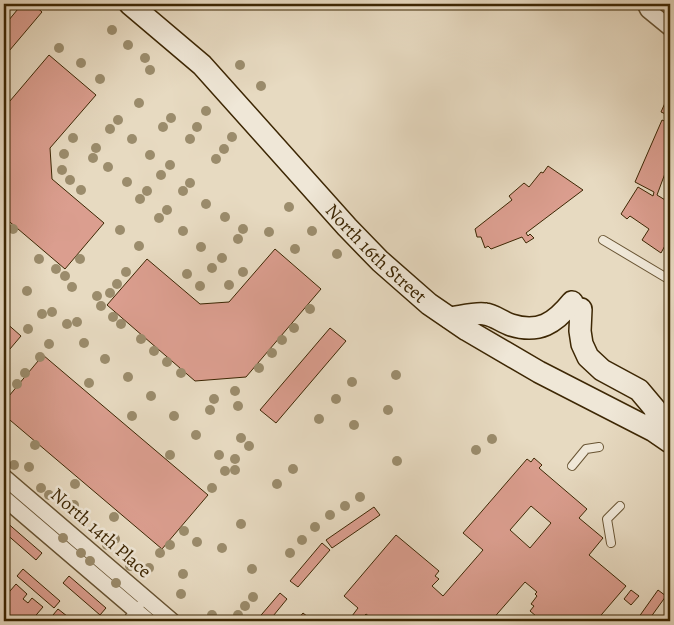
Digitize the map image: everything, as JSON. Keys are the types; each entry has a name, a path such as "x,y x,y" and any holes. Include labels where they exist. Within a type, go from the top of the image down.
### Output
{"main road":[{"name":"North 16th Street","path":"130,4 202,65 347,227 380,261 434,307 487,342 539,372 664,438"},
{"path":"450,318 484,313 512,325 543,326 551,323 577,305 582,344 588,357 602,370 639,390 655,409 664,438"}],"street":[{"path":"645,4 648,10 670,28"},
{"path":"654,4 670,17"},
{"name":"North 14th Place","path":"4,477 172,621"},
{"name":"North 14th Place","path":"4,498 131,616 148,621"}],"lane":[{"path":"603,240 670,280"},
{"path":"572,466 586,449 599,448"},
{"path":"611,543 608,519 620,506"},
{"path":"131,616 146,598"}],"building":[{"path":"22,4 33,4 42,12 4,57 4,26"},
{"path":"49,55 96,95 50,148 52,179 104,223 65,269 4,217 4,108"},
{"path":"670,94 670,116 661,112"},
{"path":"662,120 669,123 670,121 670,160 657,195 670,203 670,242 668,240 661,253 642,240 649,229 630,216 627,219 621,214 638,187 653,196 654,192 635,182"},
{"path":"548,166 583,190 526,233 534,238 526,243 522,237 491,249 488,246 485,248 481,237 477,237 475,229 512,200 509,196 524,183 529,187"},
{"path":"275,249 321,289 246,377 195,381 107,305 147,259 200,304 229,302"},
{"path":"4,321 21,336 4,356"},
{"path":"330,328 346,341 276,423 260,410"},
{"path":"43,355 208,495 162,549 4,415 4,402"},
{"path":"534,458 542,465 539,468 587,509 579,518 603,538 589,555 626,586 596,621 542,621 530,611 534,606 531,604 537,596 535,594 537,592 525,582 491,621 375,621 366,614 359,621 352,616 358,608 344,596 396,535 439,571 435,576 439,579 432,586 443,596 483,550 463,533 527,459 531,462","holes":["531,506 551,523 530,548 510,530"]},
{"path":"374,507 380,515 332,548 326,540"},
{"path":"5,521 42,553 36,560 4,532"},
{"path":"322,543 330,550 298,587 290,581"},
{"path":"23,569 60,601 54,608 17,576"},
{"path":"69,576 106,608 100,615 63,583"},
{"path":"16,584 27,594 23,599 28,603 32,598 43,607 31,621 29,619 27,621 4,621 4,604 7,600 4,598"},
{"path":"631,590 639,596 631,605 624,599"},
{"path":"658,590 666,596 648,621 636,621"},
{"path":"280,593 287,599 269,621 256,621"},
{"path":"58,609 72,620 72,621 48,621"},
{"path":"303,613 313,621 297,620"}]}
